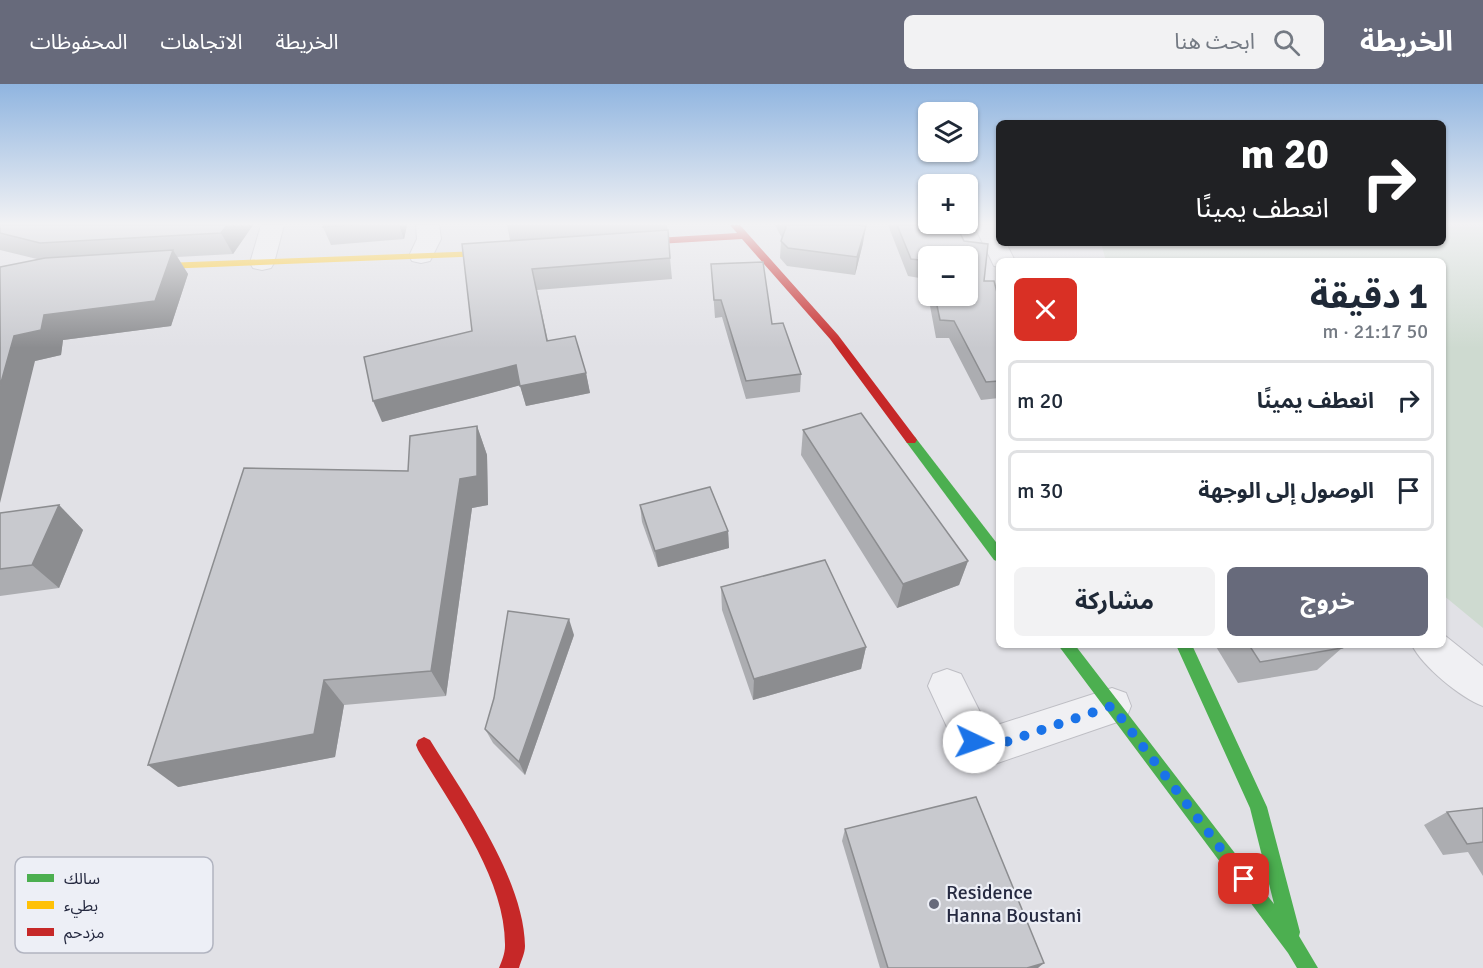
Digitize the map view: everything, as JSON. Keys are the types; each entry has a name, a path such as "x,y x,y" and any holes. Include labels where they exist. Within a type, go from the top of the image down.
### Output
{"street":[{"path":"127,268 166,266"},
{"path":"771,266 834,337 996,552"},
{"path":"1068,648 1295,946 1308,968"},
{"path":"1185,648 1258,807 1295,946"},
{"path":"1434,648 1483,689"},
{"path":"947,686 974,742 986,748 1112,706"},
{"path":"424,745 473,830 510,907 515,947 509,968"}],"shaded area":[{"path":"1446,266 1483,266 1483,628 1446,597"}],"building":[{"path":"167,266 155,301 44,315 41,330 14,336 0,386 0,267"},
{"path":"465,266 566,266 532,269 547,341 575,336 586,373 520,386 516,365 373,401 364,357 472,331"},
{"path":"711,266 764,266 772,324 783,323 801,374 746,381 721,300 714,300"},
{"path":"978,266 986,266 984,281 994,281 996,289 996,381 986,382 954,321 940,320 937,306 978,306"},
{"path":"861,413 968,561 903,584 803,430"},
{"path":"477,426 477,476 460,479 431,671 324,680 314,734 148,765 244,468 408,471 410,436"},
{"path":"710,487 728,531 655,551 640,505"},
{"path":"59,505 32,565 0,569 0,513"},
{"path":"825,560 866,647 754,679 721,587"},
{"path":"508,611 569,619 519,762 485,729 494,698"},
{"path":"1251,648 1342,648 1260,662"},
{"name":"Residence Hanna Boustani","path":"976,797 1044,963 1027,968 888,968 845,829"},
{"path":"1483,808 1483,842 1467,844 1447,812"}],"traffic: fast":[{"path":"911,440 996,552"},
{"path":"1068,648 1295,946 1308,968"},
{"path":"1185,648 1258,807 1291,932"}],"traffic: slow":[{"path":"139,267 159,266"}],"traffic: jam":[{"path":"771,266 834,337 911,440"},
{"path":"424,745 482,842 495,869 512,921 515,946 509,968"}],"place":[{"name":"Residence Hanna Boustani","path":"934,904"}],"route":[{"path":"974,742 980,747 994,746 1112,706 1244,879"}]}
